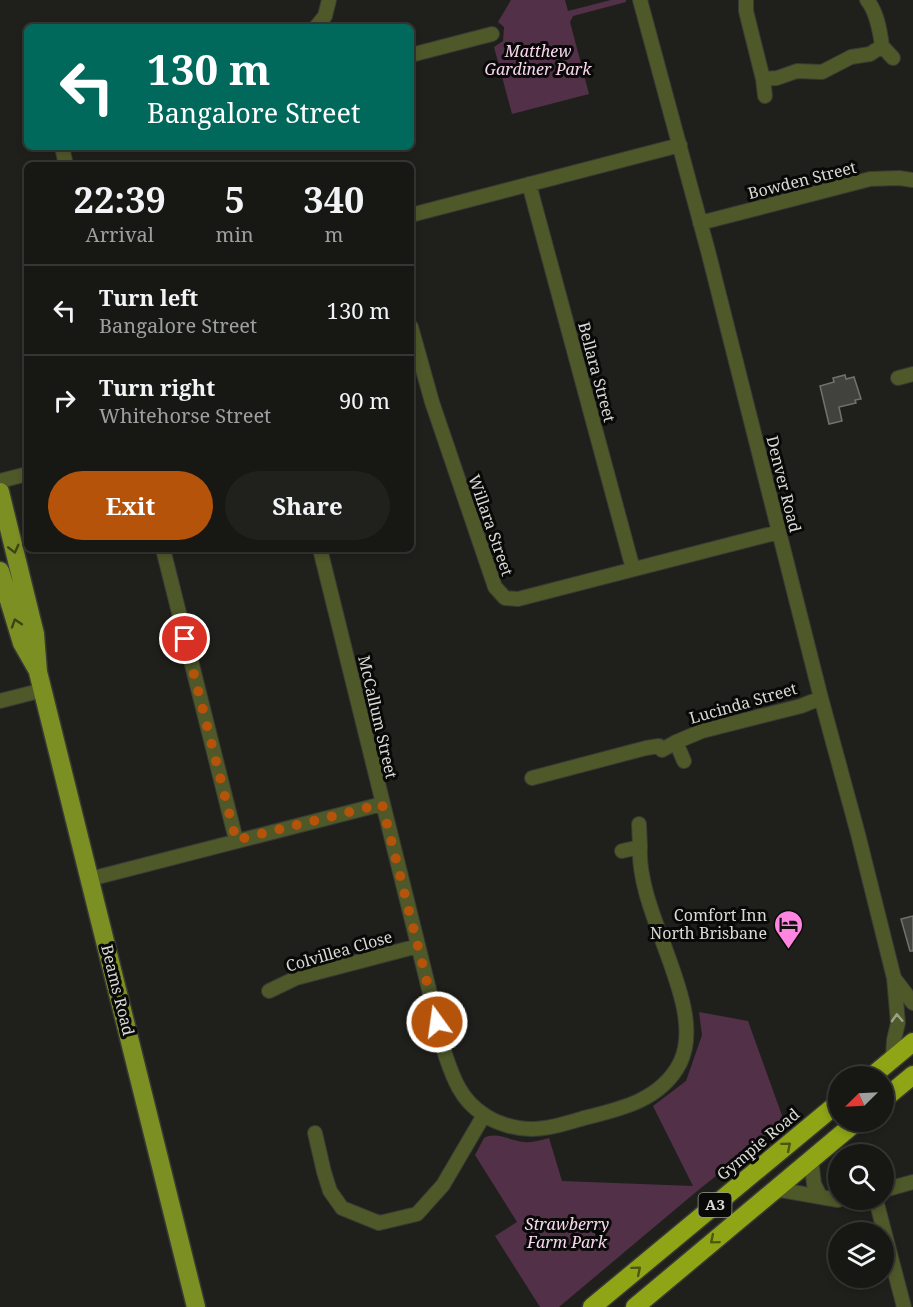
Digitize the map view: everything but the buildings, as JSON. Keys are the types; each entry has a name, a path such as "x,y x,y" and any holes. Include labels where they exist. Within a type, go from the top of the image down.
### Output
{"highway":[{"path":"884,1066 913,1042"},
{"path":"894,1091 913,1075"},
{"name":"Gympie Road","path":"592,1307 828,1111"},
{"name":"A3","path":"635,1307 844,1132"}],"main road":[{"name":"Beams Road","path":"0,492 35,634 41,681 196,1307"},
{"name":"Beams Road","path":"0,571 22,643 41,681"}],"street":[{"path":"318,24 325,16 329,0"},
{"name":"Denver Road","path":"640,0 680,145 894,978 898,1023 893,1058"},
{"path":"746,0 746,10 765,96"},
{"path":"867,0 872,6 882,46 893,58"},
{"path":"414,54 492,34"},
{"path":"763,79 777,78 797,71 822,72 851,57 870,54 882,46"},
{"path":"414,214 680,145"},
{"name":"Bowden Street","path":"700,223 870,179 913,180"},
{"name":"Bellara Street","path":"529,184 633,569"},
{"name":"Willara Street","path":"414,338 432,402 495,587 505,598 518,599 779,532"},
{"path":"898,378 913,374"},
{"path":"0,482 24,475"},
{"path":"164,552 236,840"},
{"name":"McCallum Street","path":"321,552 445,1054 454,1080 466,1100 484,1115 513,1127 530,1129 557,1125 616,1110 634,1104 659,1089 671,1077 681,1061 686,1042 686,1014 644,888 639,862 639,824"},
{"path":"0,701 41,681"},
{"name":"Lucinda Street","path":"532,778 646,748 659,746 662,750 702,731 801,706 821,698"},
{"name":"Lucinda Street","path":"676,742 684,761"},
{"path":"90,879 382,804"},
{"path":"622,851 640,847"},
{"name":"Colvillea Close","path":"269,991 296,978 418,946"},
{"name":"Denver Road","path":"894,978 913,1003"},
{"path":"315,1133 330,1191 342,1208 379,1222 417,1214 443,1185 484,1115"},
{"path":"811,1159 814,1184 820,1196"},
{"path":"894,1187 913,1182"},
{"path":"775,1189 828,1199"},
{"path":"879,1210 904,1307"}],"green space":[{"name":"Matthew Gardiner Park","path":"511,0 565,0 568,11 611,0 626,0 626,2 573,16 570,22 589,94 512,114 494,47 503,41 504,27 498,22"},
{"name":"Strawberry Farm Park","path":"699,1012 748,1021 784,1121 559,1307 540,1307 495,1236 517,1222 475,1155 484,1138 499,1136 527,1142 549,1138 562,1181 693,1186 653,1106 686,1081 702,1035"}],"place":[{"name":"Comfort Inn North Brisbane","path":"788,950"}],"route":[{"path":"185,639 236,840 382,804 437,1022"}]}
